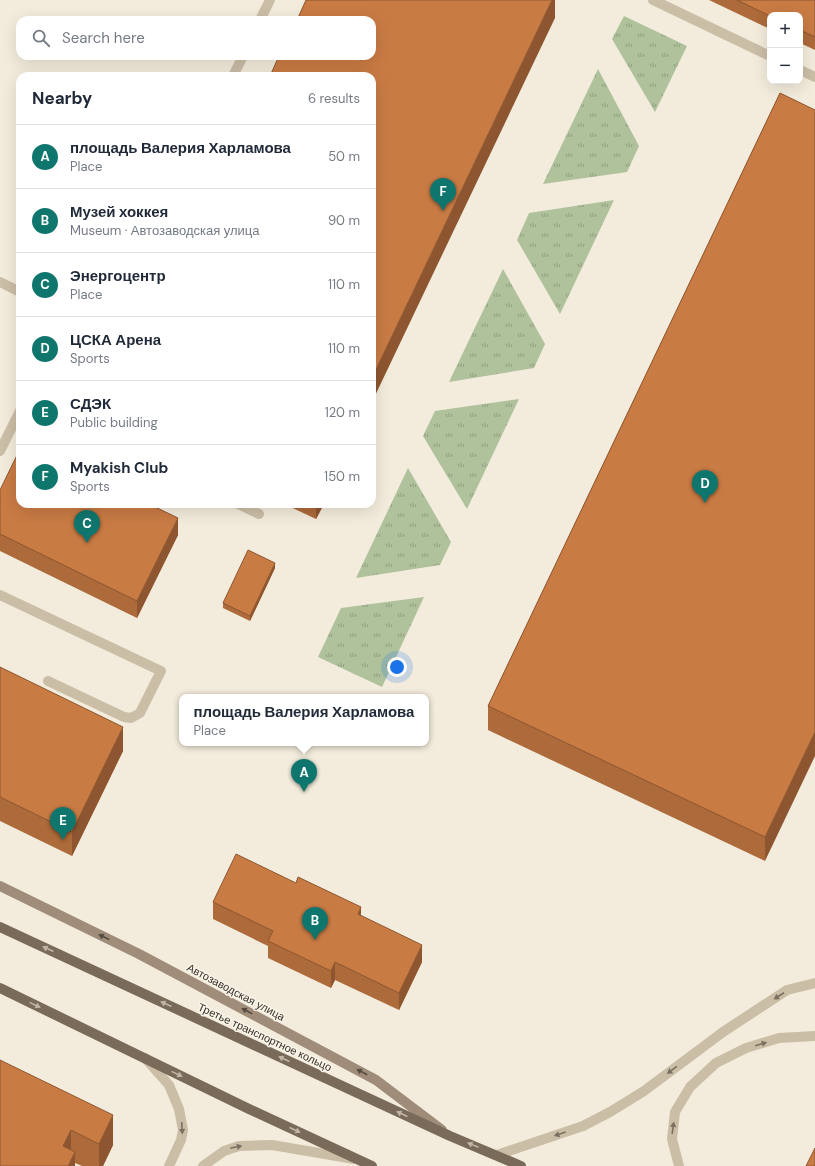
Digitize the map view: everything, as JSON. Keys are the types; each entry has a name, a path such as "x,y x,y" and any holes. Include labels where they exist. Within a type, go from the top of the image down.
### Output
{"main road":[{"name":"Автозаводская улица","path":"0,886 139,954 376,1080 450,1136"},
{"name":"Третье транспортное кольцо","path":"0,927 450,1136 521,1166"},
{"path":"0,988 372,1166"}],"street":[{"path":"262,16 270,0"},
{"path":"652,0 767,55"},
{"path":"235,72 241,60"},
{"path":"803,72 815,78"},
{"path":"0,282 16,290"},
{"path":"0,451 16,419"},
{"path":"246,508 259,514"},
{"path":"0,595 161,671 140,713 131,718 124,717 48,681"},
{"path":"497,1155 582,1126 610,1112 644,1091 723,1032 787,990 815,983"},
{"path":"679,1166 672,1139 675,1112 690,1087 716,1063 746,1048 779,1038 815,1036"},
{"path":"145,1058 169,1085 180,1109 183,1130 181,1140 169,1166"},
{"path":"203,1166 224,1150 239,1146 272,1145 358,1160"}],"green space":[{"path":"624,16 687,46 655,112 612,39"},
{"path":"598,69 639,146 627,172 543,184"},
{"path":"614,200 560,314 517,240 529,213"},
{"path":"503,269 545,344 534,368 449,382"},
{"path":"519,399 467,509 423,436 435,411"},
{"path":"408,468 451,542 440,565 356,578"},
{"path":"424,597 382,687 318,657 341,608"}],"building":[{"path":"306,0 552,0 376,370 376,72 272,72 277,60 376,60 376,16 299,16"},
{"path":"737,0 815,0 815,37 803,31 803,12 767,12 767,15"},
{"path":"780,93 815,110 815,732 765,837 488,706"},
{"path":"16,457 16,508 157,508 178,518 137,601 0,534 0,490"},
{"path":"248,550 275,563 250,616 223,603"},
{"path":"0,667 123,727 72,832 0,797"},
{"path":"236,854 296,883 298,877 361,907 358,914 422,945 399,993 335,962 331,971 268,941 273,931 213,902"},
{"path":"0,1060 113,1115 99,1144 71,1130 63,1146 75,1152 68,1166 0,1166"},
{"path":"815,1148 815,1166 806,1166"}],"place":[{"name":"Myakish Club","path":"443,211"},
{"name":"ЦСКА Арена","path":"705,503"},
{"name":"Энергоцентр","path":"87,543"},
{"name":"площадь Валерия Харламова","path":"304,792"},
{"name":"СДЭК","path":"63,840"},
{"name":"Музей хоккея","path":"315,940"}]}
